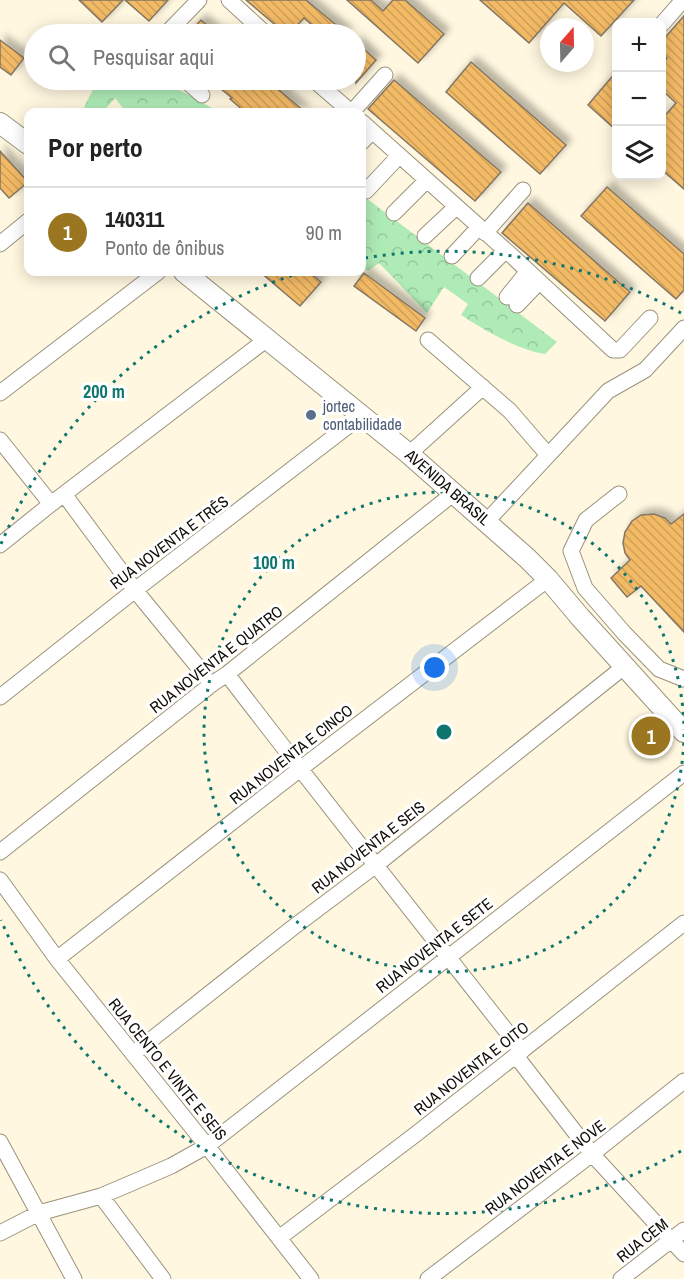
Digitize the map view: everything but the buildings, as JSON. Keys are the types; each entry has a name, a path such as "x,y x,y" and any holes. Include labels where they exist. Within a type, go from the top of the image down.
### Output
{"main road":[{"path":"0,123 24,141"},
{"name":"AVENIDA BRASIL","path":"189,276 409,454 487,521 548,579 684,732"}],"street":[{"path":"176,24 199,0"},
{"path":"229,0 255,24"},
{"path":"666,19 683,0"},
{"path":"350,108 384,75"},
{"path":"196,90 202,95"},
{"path":"325,90 344,108"},
{"path":"366,133 399,156 427,180 613,350 620,350 650,318"},
{"path":"366,191 399,156"},
{"path":"394,213 427,180"},
{"path":"452,256 523,190"},
{"path":"425,236 456,207"},
{"path":"0,244 24,224"},
{"path":"478,278 505,250"},
{"path":"0,393 153,276"},
{"path":"512,301 534,277"},
{"path":"487,521 608,391 645,370 684,328"},
{"path":"0,545 267,339"},
{"path":"428,340 510,411 549,455"},
{"path":"409,454 483,387"},
{"name":"RUA NOVENTA E TRÊS","path":"0,697 361,416"},
{"path":"0,440 51,504"},
{"name":"RUA NOVENTA E QUATRO","path":"0,852 454,493"},
{"path":"64,494 135,590 212,684"},
{"path":"619,494 586,520 571,551 585,588 624,633 659,669 684,679"},
{"name":"RUA NOVENTA E CINCO","path":"57,958 548,579"},
{"name":"RUA NOVENTA E SEIS","path":"133,1054 376,865 625,666"},
{"path":"227,674 448,957 592,1154 678,1235 684,1254"},
{"name":"RUA NOVENTA E SETE","path":"0,1233 39,1213 101,1196 171,1166 207,1146 684,773"},
{"name":"RUA CENTO E VINTE E SEIS","path":"0,880 57,958 311,1279"},
{"name":"RUA NOVENTA E OITO","path":"279,1238 519,1054 684,923"},
{"name":"RUA NOVENTA E NOVE","path":"428,1279 684,1081"},
{"path":"0,1142 74,1279"},
{"path":"101,1196 163,1279"},
{"name":"RUA CEM","path":"621,1279 678,1235"}],"green space":[{"path":"93,90 180,90 212,108 123,108 115,98 106,108 84,107"},
{"path":"366,198 557,342 545,354 502,339 461,315 468,304 444,287 427,313 379,263 368,271 366,270"}],"place":[{"name":"jortec contabilidade","path":"311,415"},
{"name":"140311","path":"651,736"}]}
